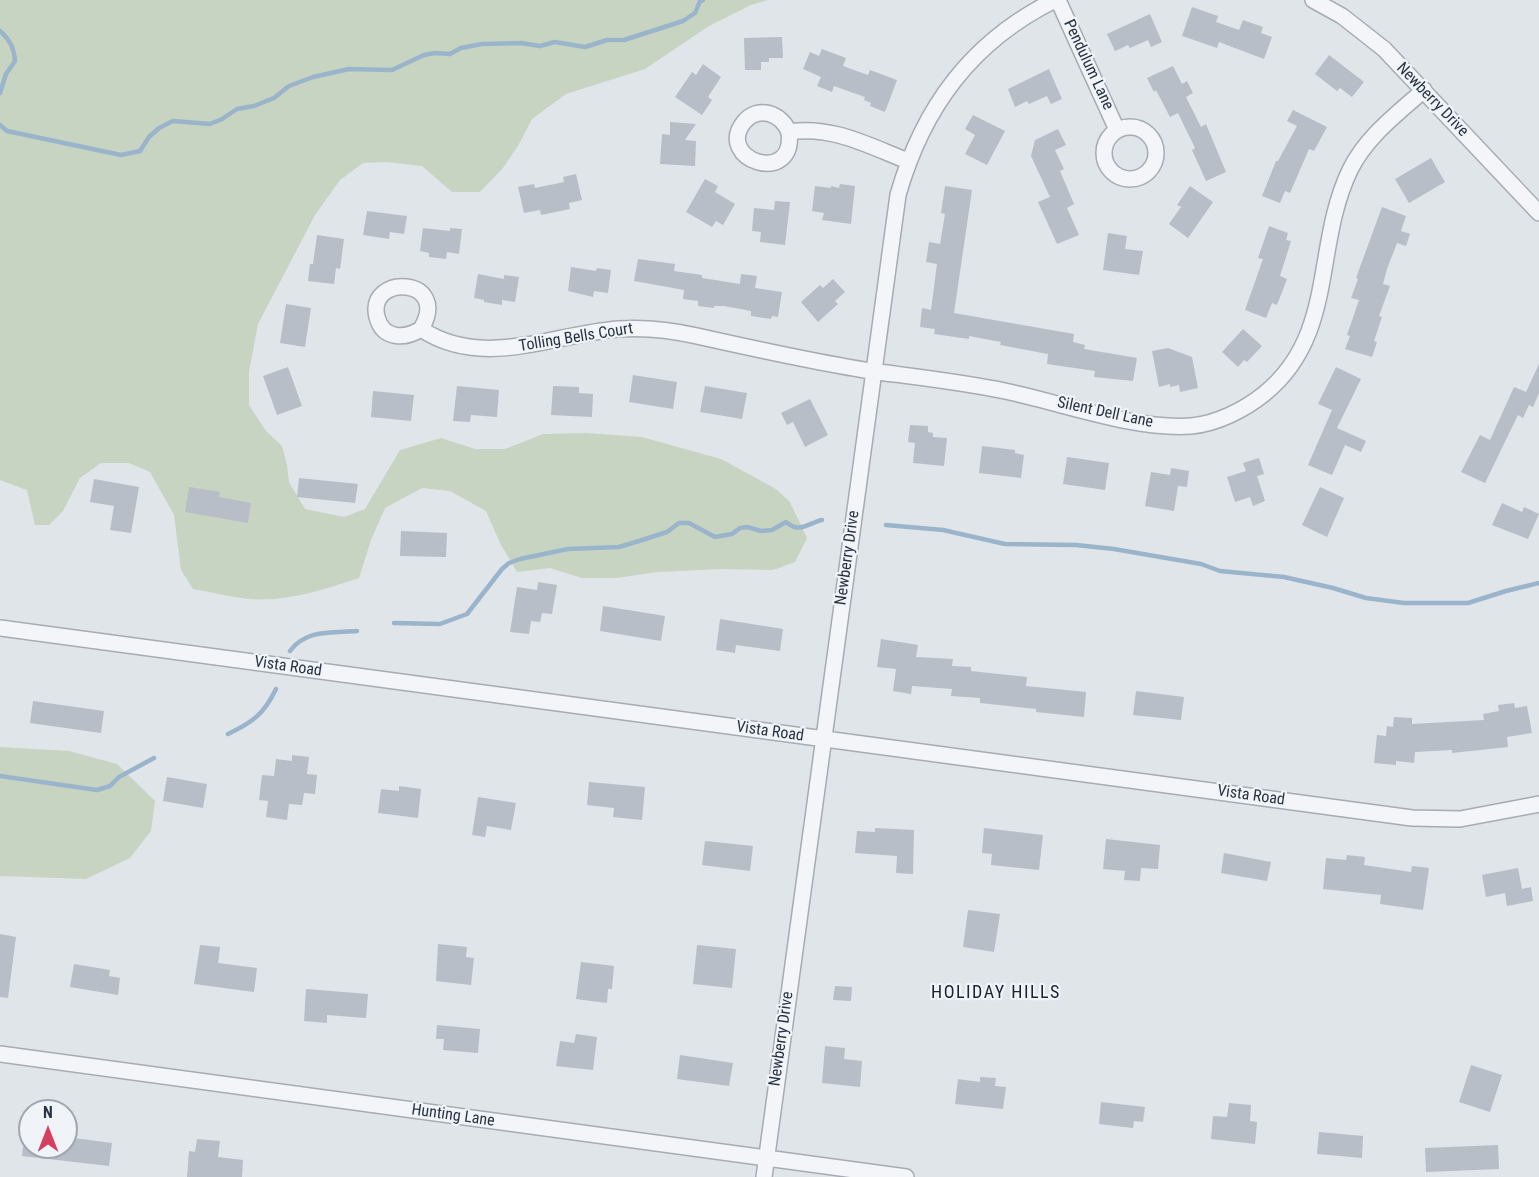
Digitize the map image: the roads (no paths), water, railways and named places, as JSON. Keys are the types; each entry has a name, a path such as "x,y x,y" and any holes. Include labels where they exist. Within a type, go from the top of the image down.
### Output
{"street":[{"name":"Pendulum Lane","path":"1057,0 1118,129"},
{"name":"Newberry Drive","path":"764,1177 898,195 908,161 934,109 961,71 986,46 1012,25 1035,10 1057,0"},
{"name":"Newberry Drive","path":"1313,0 1342,16 1384,49 1539,213"},
{"name":"Silent Dell Lane","path":"874,371 988,387 1146,424 1194,426 1217,420 1240,410 1263,395 1284,375 1300,352 1312,328 1335,210 1351,168 1379,129 1424,90"},
{"path":"789,132 805,129 836,133 908,161"},
{"name":"Tolling Bells Court","path":"421,329 444,342 476,349 524,346 616,329 669,330 766,353 874,371"},
{"name":"Vista Road","path":"0,628 1412,818 1460,819 1539,804"},
{"name":"Hunting Lane","path":"0,1054 906,1177"}],"waterway":[{"path":"0,125 7,131 121,155 140,151 149,137 159,128 173,121 210,124 237,109 254,106 274,98 289,86 313,77 349,69 392,70 424,55 450,54 461,48 482,44 521,43 540,46 555,42 585,47 607,40 624,40 683,21 695,13 700,1 703,0"},
{"path":"0,31 11,44 15,61 6,74 0,93"},
{"path":"394,623 440,624 467,614 502,569 509,563 520,559 568,549 619,547 667,532 679,523 689,523 715,537 732,534 740,528 772,530 786,522 796,527 804,527 822,520"},
{"path":"886,525 943,530 1005,544 1076,545 1114,549 1201,564 1220,571 1284,577 1366,598 1404,603 1468,603 1539,583"},
{"path":"290,651 296,644 312,636 329,632 357,631"},
{"path":"228,734 257,716 267,705 276,689"},
{"path":"0,776 97,790 110,786 119,777 154,758"}],"district":[{"name":"HOLIDAY HILLS","path":"996,993"}]}
